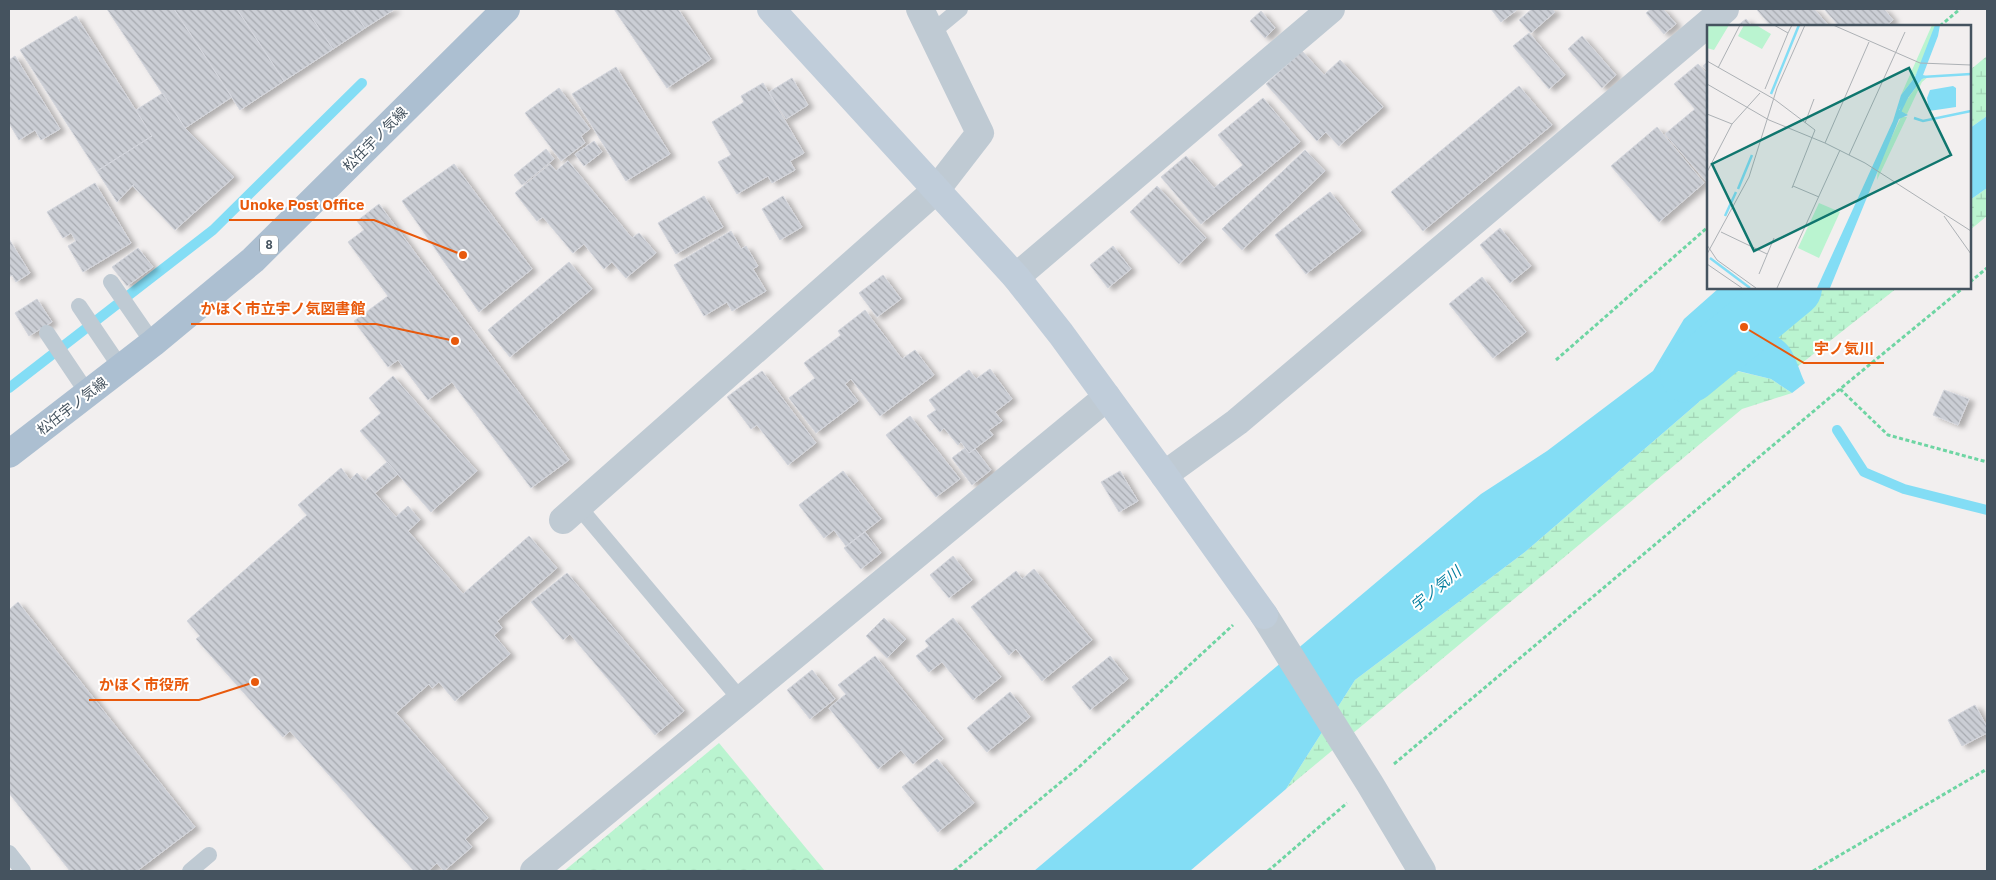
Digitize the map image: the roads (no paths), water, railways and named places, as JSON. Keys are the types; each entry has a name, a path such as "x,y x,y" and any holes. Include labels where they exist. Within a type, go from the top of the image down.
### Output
{"main road":[{"name":"松任宇ノ気線","path":"9,454 153,343 253,260 506,9"}],"street":[{"path":"771,9 1016,277 1107,397 1260,609 1370,784 1422,871"},
{"path":"1016,277 1331,9"},
{"path":"1164,475 1237,422 1724,9"},
{"path":"571,513 936,190 980,133 926,21"},
{"path":"534,871 1107,397"}],"lane":[{"path":"926,21 960,9"},
{"path":"114,286 153,343"},
{"path":"83,311 121,368"},
{"path":"50,338 88,394"},
{"path":"571,513 741,700"},
{"path":"9,853 23,871"},
{"path":"190,871 209,855"}],"water":[{"path":"1987,116 1987,188 1971,199 1971,127"},
{"path":"1718,289 1771,289 1750,300 1738,317 1774,335 1786,344 1793,354 1805,383 1792,393 1771,379 1738,371 1713,379 1699,402 1525,552 1355,680 1286,789 1190,871 1034,871 1481,494 1547,451 1653,371 1684,319"}],"waterway":[{"path":"9,388 213,230 362,83"},
{"name":"宇ノ気川","path":"1689,374 1792,289"},
{"path":"1837,430 1864,472 1904,489 1987,510"}],"place":[{"name":"Unoke Post Office","path":"463,255"},
{"name":"宇ノ気川","path":"1744,327"},
{"name":"かほく市立宇ノ気図書館","path":"455,341"},
{"name":"かほく市役所","path":"255,682"}]}
